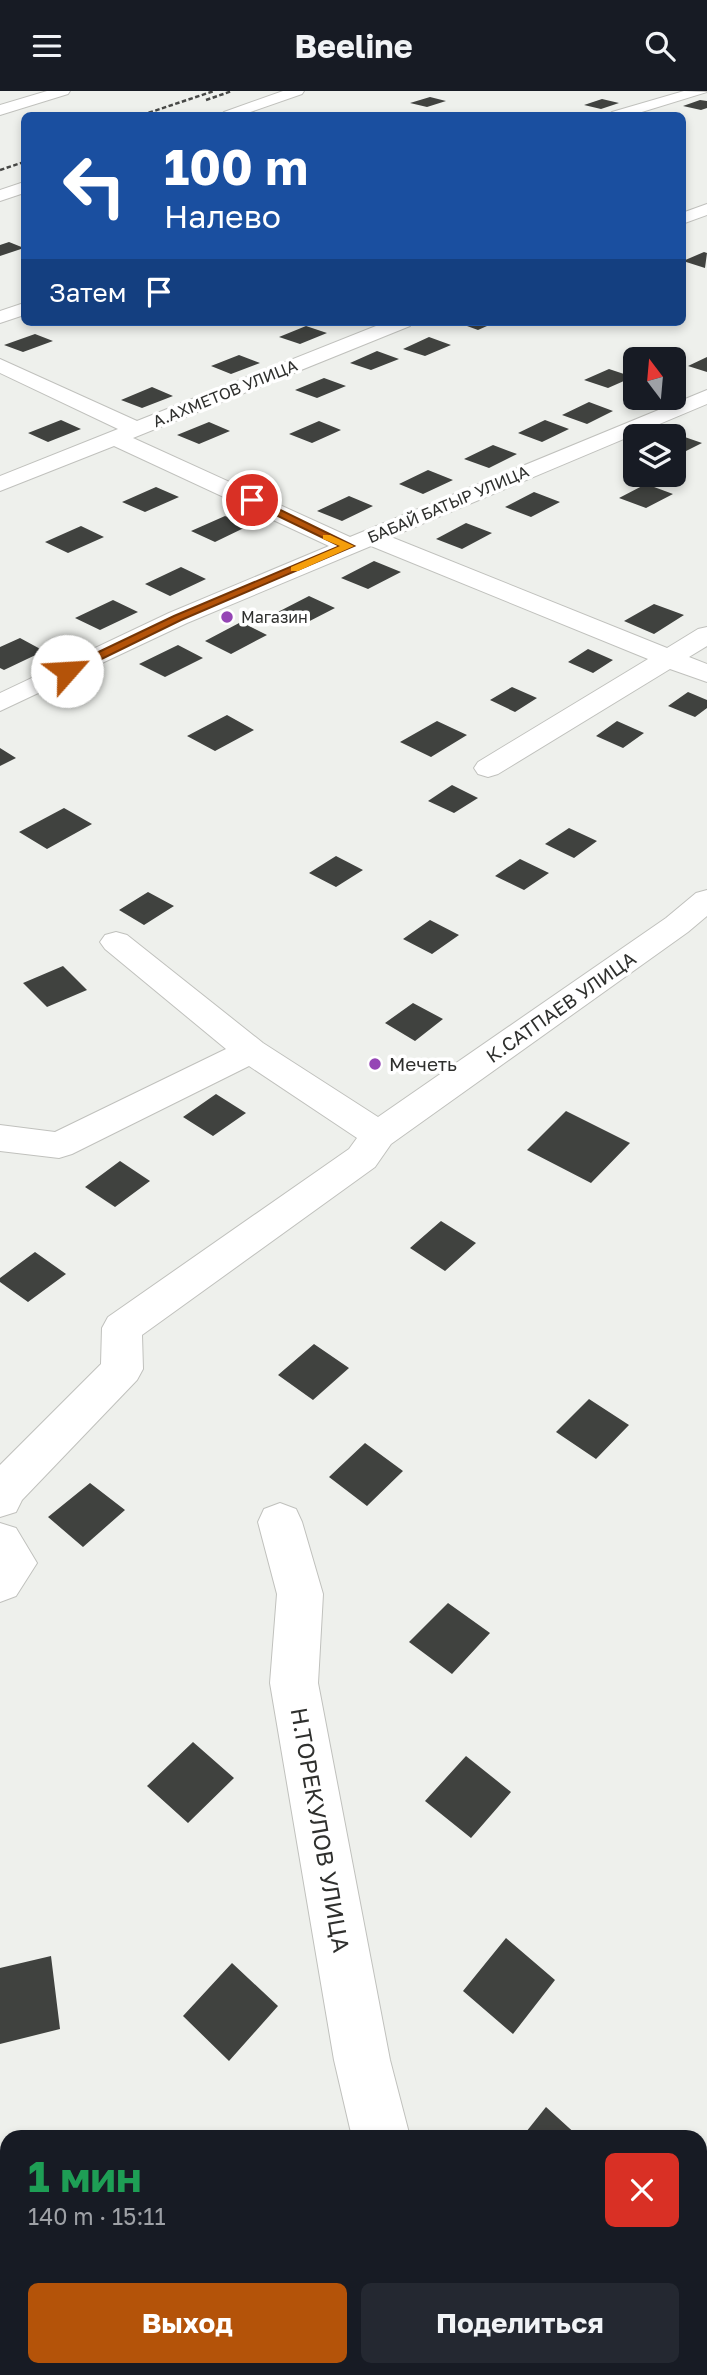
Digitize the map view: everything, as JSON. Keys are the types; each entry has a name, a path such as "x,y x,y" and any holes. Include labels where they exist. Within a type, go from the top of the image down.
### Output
{"street":[{"path":"0,110 63,91"},
{"path":"237,112 296,91"},
{"path":"627,112 700,91"},
{"path":"0,195 21,188"},
{"path":"686,217 707,209"},
{"path":"0,317 21,309"},
{"name":"А.АХМЕТОВ УЛИЦА","path":"0,484 393,326"},
{"path":"0,365 136,429"},
{"name":"БАБАЙ БАТЫР УЛИЦА","path":"0,703 178,618 707,396"},
{"path":"115,438 359,542 669,657 707,674"},
{"path":"488,768 707,635"},
{"name":"К.САТПАЕВ УЛИЦА","path":"0,1499 4,1489 122,1369 122,1328 362,1158 378,1135 677,925 707,900"},
{"path":"116,942 251,1051 378,1135"},
{"path":"0,1138 60,1145 251,1051"},
{"name":"Н.ТОРЕКУЛОВ УЛИЦА","path":"279,1522 300,1594 294,1683 362,2060 379,2130"},
{"path":"0,1542 14,1563 0,1581"}],"building":[{"path":"430,97 446,101 427,107 410,103"},
{"path":"602,99 619,103 601,109 584,105"},
{"path":"700,100 707,101 707,108 701,110 683,106"},
{"path":"9,242 21,249 0,256 0,245"},
{"path":"704,252 707,253 705,268 686,260"},
{"path":"306,326 327,333 300,344 279,337"},
{"path":"467,326 487,326 478,330"},
{"path":"35,334 53,341 23,352 4,345"},
{"path":"429,337 451,345 425,356 403,349"},
{"path":"377,351 399,359 371,370 350,363"},
{"path":"239,355 260,363 231,374 211,366"},
{"path":"707,357 707,372 688,366"},
{"path":"609,369 623,374 623,381 608,388 584,380"},
{"path":"324,378 346,386 317,398 295,390"},
{"path":"152,387 173,396 142,408 121,400"},
{"path":"589,402 613,411 587,424 562,415"},
{"path":"61,420 81,429 48,442 28,433"},
{"path":"545,420 569,429 542,442 518,433"},
{"path":"319,421 341,430 312,443 289,434"},
{"path":"209,422 230,431 199,444 177,435"},
{"path":"686,437 702,443 686,451"},
{"path":"493,445 517,454 489,468 464,459"},
{"path":"428,470 453,480 423,494 399,484"},
{"path":"156,487 179,497 145,512 122,502"},
{"path":"640,487 654,487 673,494 646,508 619,498"},
{"path":"534,492 560,502 531,517 505,507"},
{"path":"349,496 373,506 342,521 317,511"},
{"path":"225,516 248,526 215,542 191,531"},
{"path":"466,523 492,533 462,549 436,539"},
{"path":"81,526 104,537 68,553 45,542"},
{"path":"374,561 401,572 368,589 341,578"},
{"path":"181,567 206,579 170,596 145,584"},
{"path":"309,596 335,608 300,626 274,614"},
{"path":"113,600 138,612 100,630 75,618"},
{"path":"654,604 684,615 654,634 624,621"},
{"path":"241,622 267,635 231,654 205,641"},
{"path":"20,638 44,651 4,670 0,668 0,647"},
{"path":"178,645 203,658 165,677 139,664"},
{"path":"588,649 613,660 593,673 568,662"},
{"path":"512,687 537,698 515,712 490,700"},
{"path":"688,692 707,700 707,708 695,717 668,706"},
{"path":"227,715 254,730 215,751 187,736"},
{"path":"437,721 467,735 431,757 400,742"},
{"path":"617,721 644,733 623,748 596,736"},
{"path":"0,748 16,758 0,766"},
{"path":"452,785 478,798 454,813 428,801"},
{"path":"64,808 92,824 47,849 19,832"},
{"path":"569,828 597,841 574,858 545,844"},
{"path":"336,856 363,870 336,887 309,873"},
{"path":"520,859 549,873 524,890 495,876"},
{"path":"148,892 174,906 144,925 119,910"},
{"path":"430,920 459,935 432,954 403,939"},
{"path":"63,966 87,990 47,1007 23,983"},
{"path":"413,1003 443,1019 415,1041 385,1023"},
{"path":"216,1094 246,1113 213,1136 183,1117"},
{"path":"566,1111 630,1143 591,1183 527,1150"},
{"path":"120,1161 150,1181 115,1207 85,1187"},
{"path":"441,1221 476,1243 445,1271 410,1248"},
{"path":"35,1252 66,1274 28,1302 0,1282 0,1278"},
{"path":"314,1344 349,1368 313,1400 278,1375"},
{"path":"589,1399 629,1425 596,1459 556,1432"},
{"path":"365,1443 403,1471 367,1506 329,1477"},
{"path":"90,1483 125,1510 83,1547 48,1517"},
{"path":"448,1603 490,1633 452,1674 409,1642"},
{"path":"193,1742 234,1778 188,1823 147,1786"},
{"path":"466,1756 511,1792 471,1838 425,1801"},
{"path":"506,1938 555,1980 513,2034 463,1991"},
{"path":"51,1956 60,2029 0,2044 0,1968"},
{"path":"232,1963 278,2006 229,2061 183,2016"},
{"path":"546,2107 571,2130 528,2130"}],"railway":[{"path":"151,112 214,91"},
{"path":"206,100 232,91"},
{"path":"0,170 21,163"}],"slow traffic":[{"path":"294,569 349,546 326,537"}],"place":[{"name":"Магазин","path":"227,617"},
{"name":"Мечеть","path":"375,1064"}],"route":[{"path":"67,671 178,618 349,546 252,500"}]}
